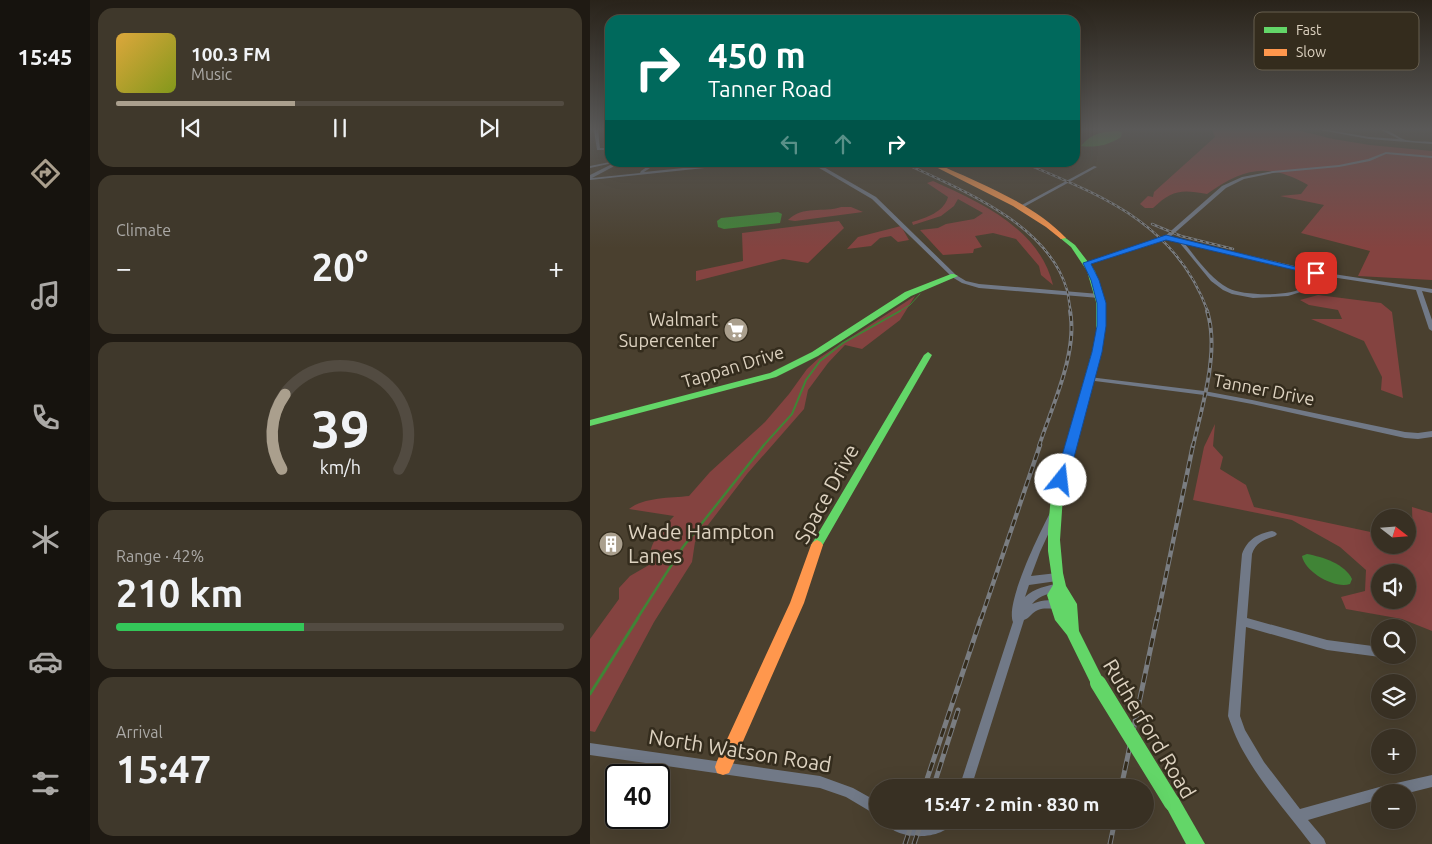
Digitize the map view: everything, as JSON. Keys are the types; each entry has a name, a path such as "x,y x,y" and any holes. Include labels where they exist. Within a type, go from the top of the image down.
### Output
{"street":[{"path":"590,178 606,169"},
{"path":"639,174 646,169"},
{"path":"590,178 681,169"},
{"path":"824,169 874,198 954,276 964,282 979,286 1100,296"},
{"name":"Rutherford Road","path":"943,169 1020,207 1058,231 1073,245 1087,263 1100,296 1102,326 1090,379 1057,496 1054,540 1058,582 1054,595 1060,616 1072,631 1098,682 1196,844"},
{"path":"1020,207 1091,169"},
{"path":"1087,263 1166,238 1224,187 1243,178 1273,172 1302,169"},
{"path":"1166,238 1316,273 1432,291"},
{"path":"1180,241 1218,284 1227,291 1238,294 1277,296 1297,292 1309,285 1316,273"},
{"name":"Tappan Drive","path":"590,422 773,375 815,354 908,294 954,276"},
{"path":"1418,289 1429,309 1432,329"},
{"name":"Space Drive","path":"723,767 797,603 819,540 928,355"},
{"name":"Tanner Drive","path":"1090,379 1204,393 1405,435 1432,434"},
{"path":"1017,626 1018,604 1042,537 1055,512"},
{"path":"1272,534 1257,538 1250,544 1247,554 1234,716 1240,736 1256,761 1319,844"},
{"path":"1026,582 1058,582"},
{"path":"968,779 1017,626 1027,602 1035,593 1058,582"},
{"name":"Rutherford Road","path":"1058,582 1072,609 1072,631"},
{"path":"1017,626 1033,606 1040,604 1056,605"},
{"path":"1241,622 1327,646 1371,651"},
{"name":"North Watson Road","path":"590,748 829,784 862,798 869,803"},
{"path":"1416,785 1432,781"},
{"path":"1299,816 1371,796"},
{"path":"911,829 924,829"}],"shaded area":[{"path":"1179,169 1432,169 1432,280 1358,276 1370,251 1301,233 1324,205 1280,196 1301,194 1308,185 1280,173 1256,171 1233,178 1207,194 1183,191 1172,194 1153,208 1145,208 1140,204 1148,196 1153,197 1154,192"},
{"path":"933,181 988,209 1022,233 1046,265 1053,285 1041,275 1039,266 1016,239 993,233 975,236 982,247 974,249 973,253 943,255 920,230 938,228 946,224 974,219 983,213 958,199 954,206 941,216 913,225 912,222 934,214 946,202 948,197 927,183"},
{"path":"851,207 863,212 795,221 788,220 800,212"},
{"path":"778,212 782,214 780,223 724,229 718,227 717,221 721,218"},
{"path":"839,221 844,228 808,263 783,259 696,281 696,271 743,261 742,233"},
{"path":"901,226 909,240 898,242 891,236 880,238 871,246 847,249 858,237"},
{"path":"1318,295 1381,303 1392,312 1403,398 1381,390 1382,377 1364,341 1311,319 1342,319 1338,310 1309,305 1300,300"},
{"path":"915,296 900,320 862,349 845,345 828,363 808,390 804,409 747,474 695,542 692,562 654,622 595,732 590,731 590,639 619,599 619,588 630,576 649,565 653,544 659,533 674,516 629,509 650,500 689,496 710,472 765,422 807,369 819,358"},
{"path":"1215,424 1213,446 1223,457 1220,469 1246,485 1254,507 1371,532 1371,554 1416,554 1416,509 1412,509 1412,507 1432,513 1432,631 1416,625 1416,619 1402,619 1346,609 1341,597 1365,591 1366,570 1340,547 1292,520 1193,500 1204,447"},
{"path":"1307,554 1339,565 1352,579 1350,584 1336,584 1321,578 1304,562 1302,556"}],"waterway":[{"path":"898,312 910,305 920,294"},
{"path":"763,446 792,414 806,380 820,361 843,343 900,311"},
{"path":"637,619 683,547 764,445"},
{"path":"590,694 638,618"}],"railway":[{"path":"918,169 974,197 999,211 1021,227 1041,246 1057,266 1067,290 1071,312"},
{"path":"1039,169 1108,201 1133,216 1156,234 1177,256 1194,281 1208,312"},
{"path":"1152,224 1181,236 1233,249"},
{"path":"1039,446 1057,397 1067,362 1070,344 1070,311"},
{"path":"1193,446 1211,361 1212,343 1207,311"},
{"path":"981,619 1040,445"},
{"path":"1157,619 1193,445"},
{"path":"927,779 981,618"},
{"path":"1123,779 1157,618"},
{"path":"936,779 958,710"},
{"path":"905,844 910,829"},
{"path":"914,844 919,829"},
{"path":"1110,844 1113,829"}],"traffic: fast":[{"path":"1063,238 1073,246 1091,271 1100,302 1100,338 1057,496 1054,518 1053,540 1056,573 1060,586 1070,604 1072,631"},
{"path":"590,423 773,375 815,354 908,294 954,276"},
{"path":"817,545 928,355"},
{"path":"1059,587 1054,595 1060,616 1072,631 1098,683"},
{"path":"1098,683 1172,803"},
{"path":"1172,803 1196,844"}],"traffic: slow":[{"path":"944,169 1016,204 1063,238"},
{"path":"723,767 797,603 817,545"}],"place":[{"name":"Walmart Supercenter","path":"736,330"},
{"name":"Wade Hampton Lanes","path":"611,544"}],"route":[{"path":"1061,480 1097,352 1102,326 1101,303 1097,286 1087,263 1166,238 1316,273"}]}
